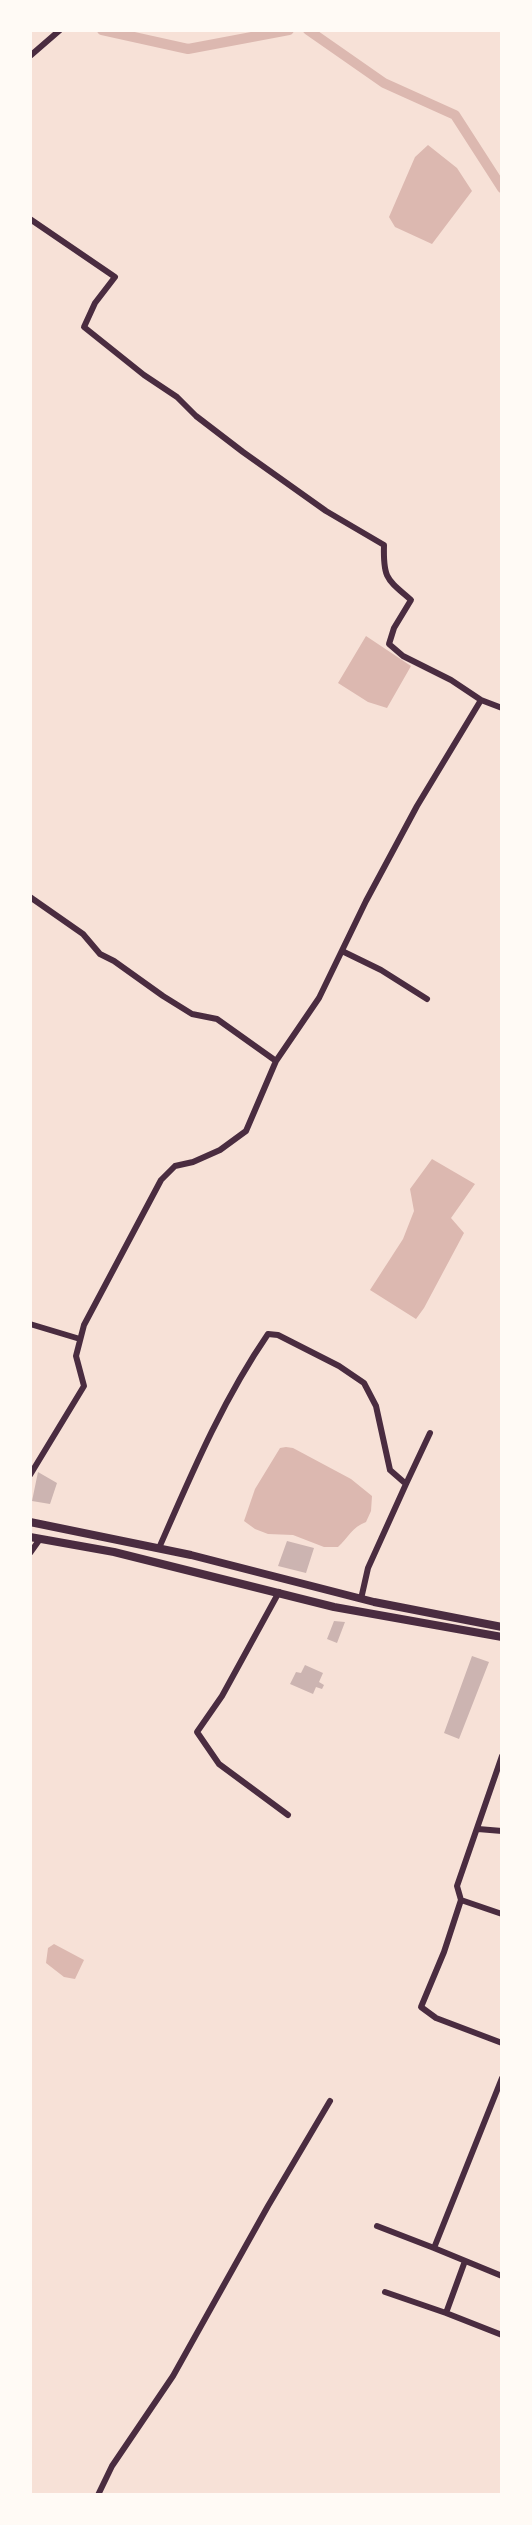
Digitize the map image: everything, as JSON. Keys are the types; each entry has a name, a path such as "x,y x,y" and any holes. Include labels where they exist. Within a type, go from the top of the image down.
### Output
{"main road":[{"path":"30,1522 159,1548 361,1599 502,1627"},
{"path":"30,1537 114,1552 334,1607 502,1637"}],"street":[{"path":"30,56 60,30"},
{"path":"30,219 116,278 95,303 84,327 91,334 177,397 196,416 243,452 326,511 384,545 383,566 388,580 411,600 394,628 389,644 403,656 451,680 481,700 502,708"},
{"path":"30,1475 84,1386 76,1356 84,1325 161,1180 175,1166 193,1162 220,1150 246,1131 276,1061 319,998 417,806 481,700"},
{"path":"30,897 83,934 100,954 114,961 163,996 192,1014 217,1019 276,1061"},
{"path":"342,951 381,970 427,999"},
{"path":"30,1324 80,1339"},
{"path":"159,1548 202,1451 254,1354 268,1334 278,1335 339,1366 364,1383 376,1406 390,1470 406,1484"},
{"path":"361,1599 368,1568 430,1433"},
{"path":"30,1553 40,1539"},
{"path":"279,1592 222,1696 197,1732 219,1764 288,1815"},
{"path":"502,1756 457,1886 461,1900 444,1952 421,2007 436,2018 502,2043"},
{"path":"478,1829 502,1831"},
{"path":"461,1900 502,1914"},
{"path":"434,2248 502,2078"},
{"path":"98,2495 112,2466 173,2376 267,2206 330,2101"},
{"path":"377,2226 502,2276"},
{"path":"446,2313 465,2261"},
{"path":"385,2292 502,2335"}],"shaded area":[{"path":"428,145 457,168 472,191 432,244 395,227 389,217 415,157"},
{"path":"366,636 411,666 387,708 368,702 338,683"},
{"path":"432,1159 475,1184 451,1218 464,1233 416,1319 370,1290 403,1239 414,1211 410,1189"},
{"path":"280,1448 293,1448 351,1479 372,1496 371,1511 366,1522 354,1530 338,1547 324,1547 293,1535 268,1534 244,1521 255,1489"},
{"path":"54,1944 84,1960 75,1979 64,1977 46,1963 48,1948"}],"building":[{"path":"38,1472 57,1483 50,1504 32,1501"},
{"path":"287,1541 314,1548 306,1573 278,1566"},
{"path":"334,1621 345,1622 337,1643 327,1639"},
{"path":"472,1656 489,1662 459,1739 444,1733"},
{"path":"305,1665 323,1673 319,1682 324,1685 322,1689 316,1687 313,1694 290,1684 296,1672 301,1673"}],"waterway":[{"path":"102,30 188,49 289,30"},
{"path":"308,30 384,83 455,115 502,188"}]}
